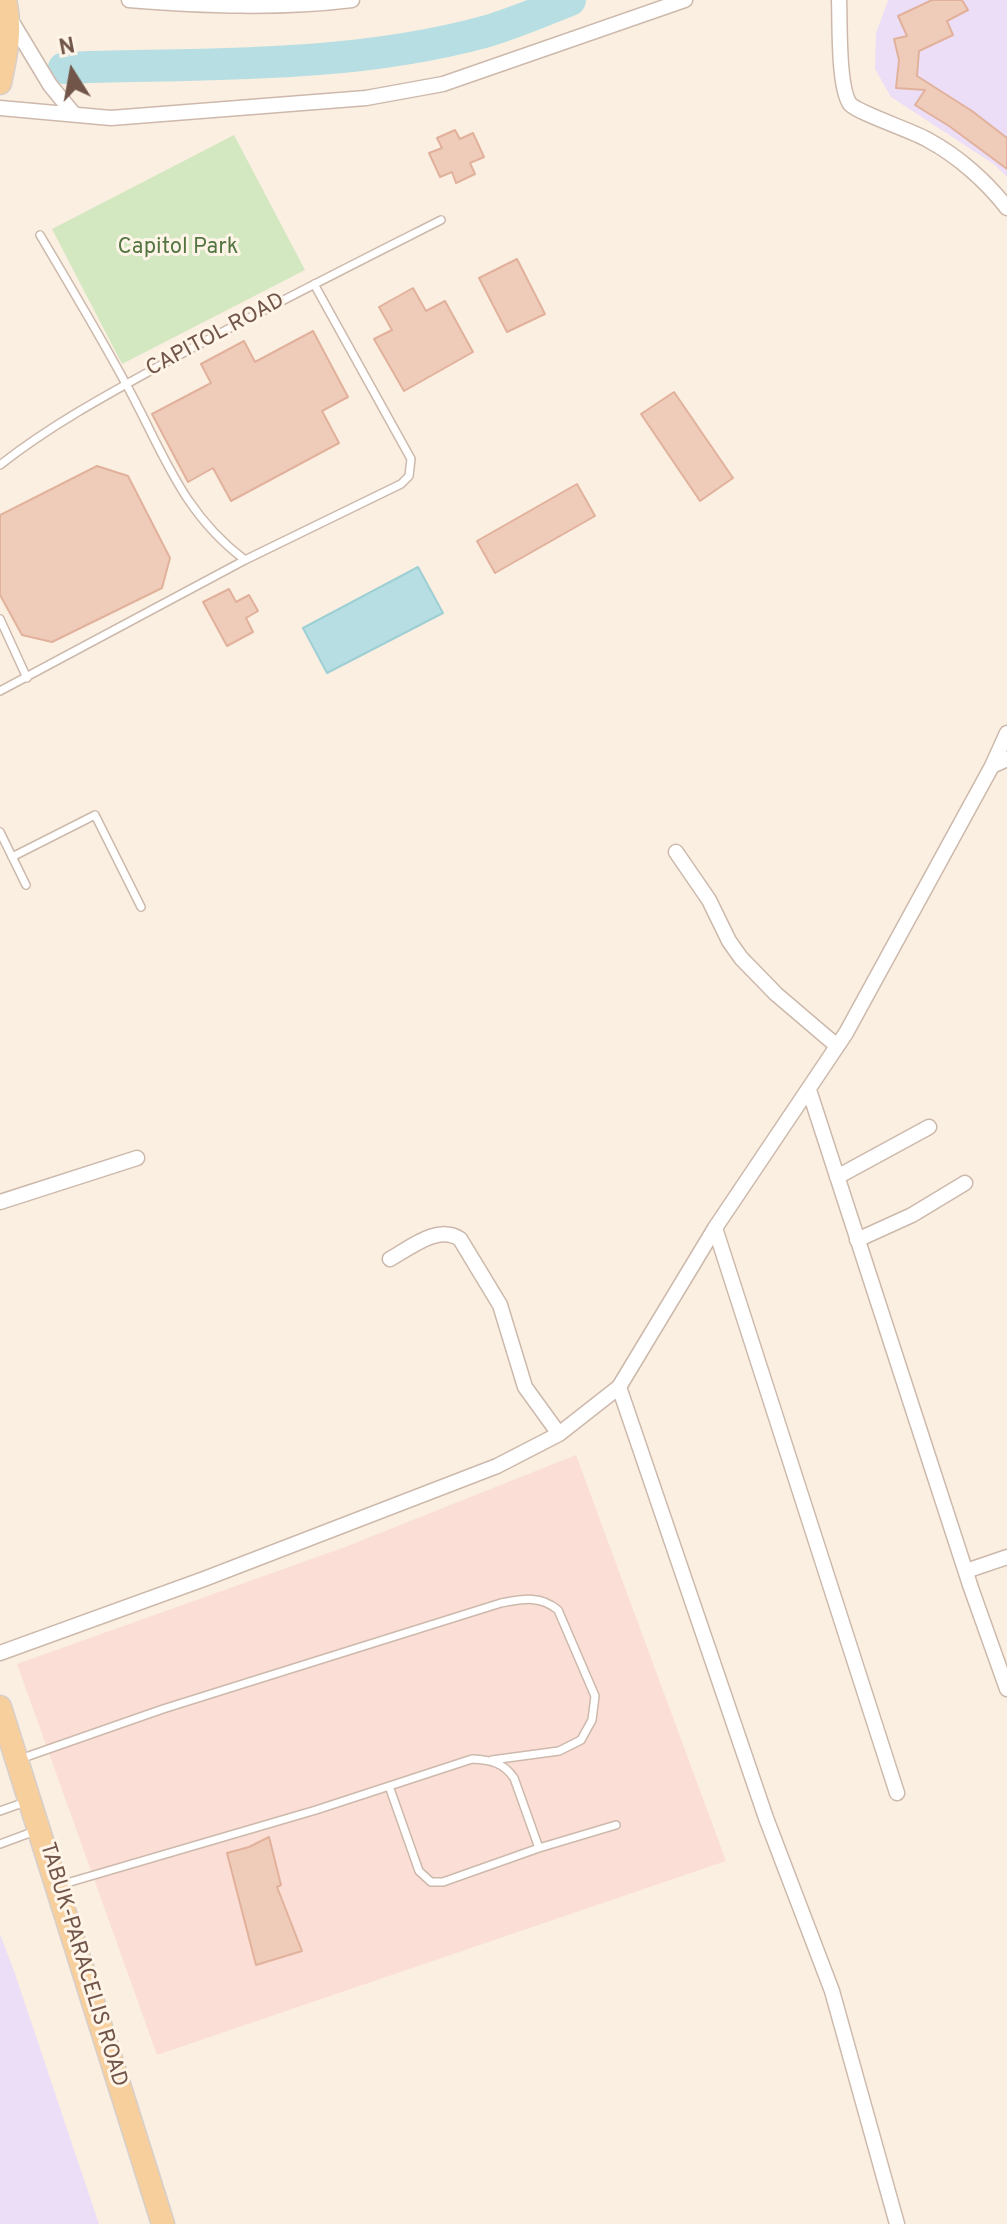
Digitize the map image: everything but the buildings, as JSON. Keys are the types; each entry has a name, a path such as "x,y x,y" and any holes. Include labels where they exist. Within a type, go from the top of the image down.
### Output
{"main road":[{"path":"0,83 7,8"},
{"name":"TABUK-PARACELIS ROAD","path":"0,1707 163,2224"}],"street":[{"path":"129,0 185,4 310,5 352,0"},
{"path":"0,108 111,118 366,98 443,84 685,0"},
{"path":"839,0 844,86 851,104 864,114 887,120 930,141 992,187 1007,208"},
{"path":"7,8 50,85 73,113"},
{"path":"0,1653 204,1579 497,1466 559,1434 619,1387 715,1228 837,1046 992,766 1007,733"},
{"path":"992,766 1007,759"},
{"path":"676,852 699,884 741,958 758,977 837,1046"},
{"path":"809,1090 1007,1689"},
{"path":"837,1177 929,1127"},
{"path":"0,1202 137,1158"},
{"path":"857,1240 925,1208 965,1183"},
{"path":"715,1228 897,1793"},
{"path":"390,1259 436,1234 452,1233 460,1239 500,1305 525,1387 559,1434"},
{"path":"619,1387 766,1818 832,1991 897,2224"},
{"path":"966,1571 1007,1557"}],"lane":[{"name":"CAPITOL ROAD","path":"0,465 33,439 126,384 441,220"},
{"path":"40,235 126,384 186,500 228,547 245,560"},
{"path":"0,691 245,560 401,484 409,476 411,459 314,284"},
{"path":"0,619 27,678"},
{"path":"12,857 95,815 141,907"},
{"path":"0,832 26,885"},
{"path":"18,1759 163,1709 501,1603 528,1598 547,1601 558,1610 595,1696 592,1720 581,1740 559,1751 492,1760 472,1759 58,1886"},
{"path":"492,1760 507,1769 514,1778 539,1848"},
{"path":"389,1786 419,1871 431,1882 443,1882 616,1825"},
{"path":"0,1811 30,1800"},
{"path":"0,1844 40,1829"}],"shaded area":[{"path":"888,0 1007,0 1007,177 995,165 891,97 875,69 876,33"},
{"path":"576,1455 726,1861 157,2055 17,1664 345,1547"},
{"path":"0,1934 14,1971 99,2224 0,2224"}],"green space":[{"name":"Capitol Park","path":"234,135 305,270 122,364 52,229"}],"water":[{"path":"418,567 443,613 327,673 303,628"}],"waterway":[{"path":"64,68 275,62 381,53 484,32 570,0"}]}
